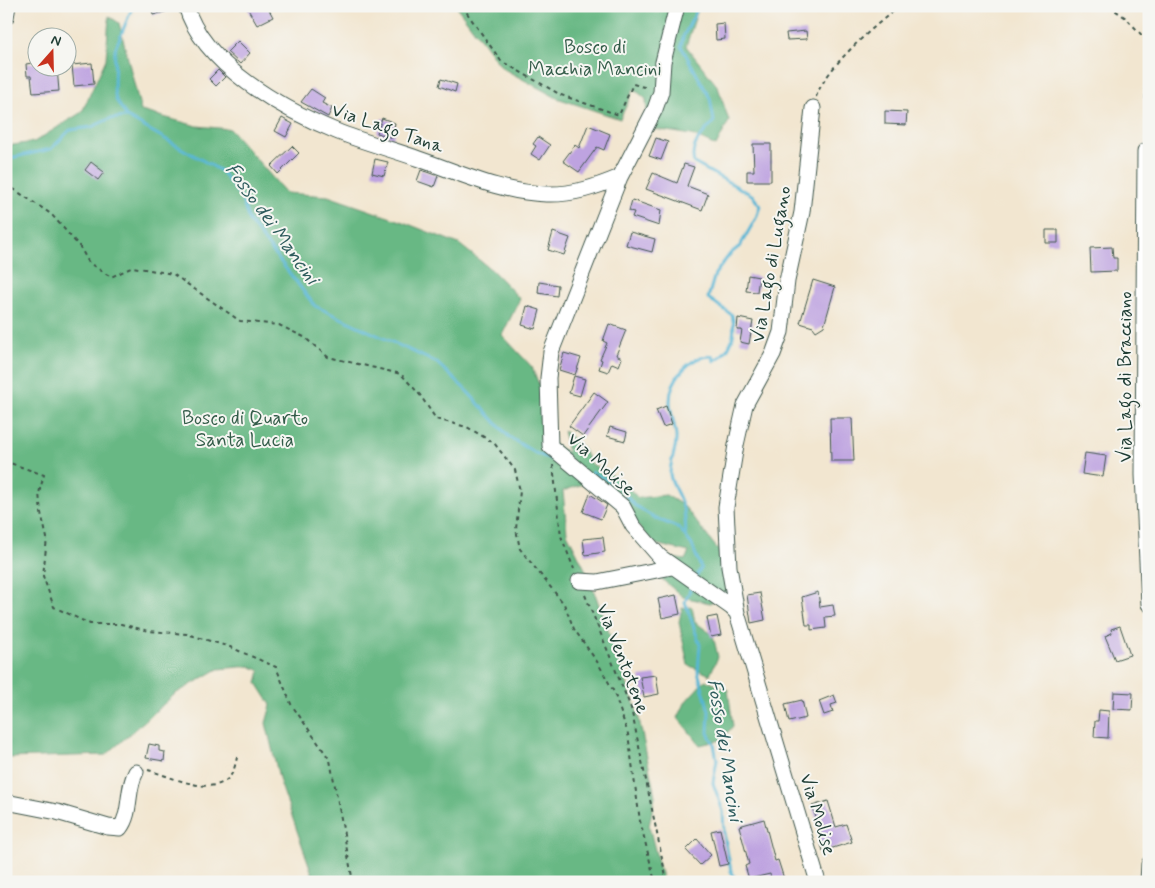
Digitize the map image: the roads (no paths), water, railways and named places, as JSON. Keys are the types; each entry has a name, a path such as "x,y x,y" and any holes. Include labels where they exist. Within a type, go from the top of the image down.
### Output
{"street":[{"path":"6,17 8,6"},
{"name":"Via Lago Tana","path":"186,6 195,30 222,61 261,91 336,131 476,179 529,193 576,192 597,187 620,176"},
{"name":"Via Molise","path":"677,6 663,62 661,92 648,124 620,176 549,360 548,378 555,451 623,507 634,526 651,548 672,567 737,613 818,882"},
{"name":"Via Lago di Lugano","path":"737,613 729,566 726,507 736,445 745,405 773,354 781,332 787,281 802,212 813,108"},
{"name":"Via Lago di Bracciano","path":"1145,151 1143,475 1149,604"},
{"path":"579,581 597,582 672,567"},
{"path":"6,802 57,812 108,827 120,828 124,821 130,783 136,772"},
{"path":"1148,882 1149,864"}],"waterway":[{"name":"Fosso dei Mancini","path":"133,6 115,49 114,89 116,100 127,117 221,171 241,197 249,221 315,306 437,363 466,390 509,437 537,454 557,461"},
{"path":"685,536 683,507 670,474 676,441 670,405 671,393 673,385 689,364 705,357 713,356 714,361 725,352 732,341 734,329 732,315 708,298 715,274 730,254 740,246 756,218 760,206 752,195 694,163 693,150 695,145 714,121 710,98 681,46 683,37 699,6"},
{"path":"6,159 51,149 70,130 92,127 109,119 127,117"},
{"name":"Fosso dei Mancini","path":"592,472 618,486 634,505 655,518 679,528 692,545 701,568 696,577"},
{"name":"Fosso dei Mancini","path":"692,585 685,602 700,645 698,672 709,711 708,733 714,744 717,760 713,783 723,811 724,833 731,871 737,882"}],"park label":[{"name":"Bosco di Macchia Mancini","path":"595,57"},
{"name":"Bosco di Quarto Santa Lucia","path":"245,428"}]}
